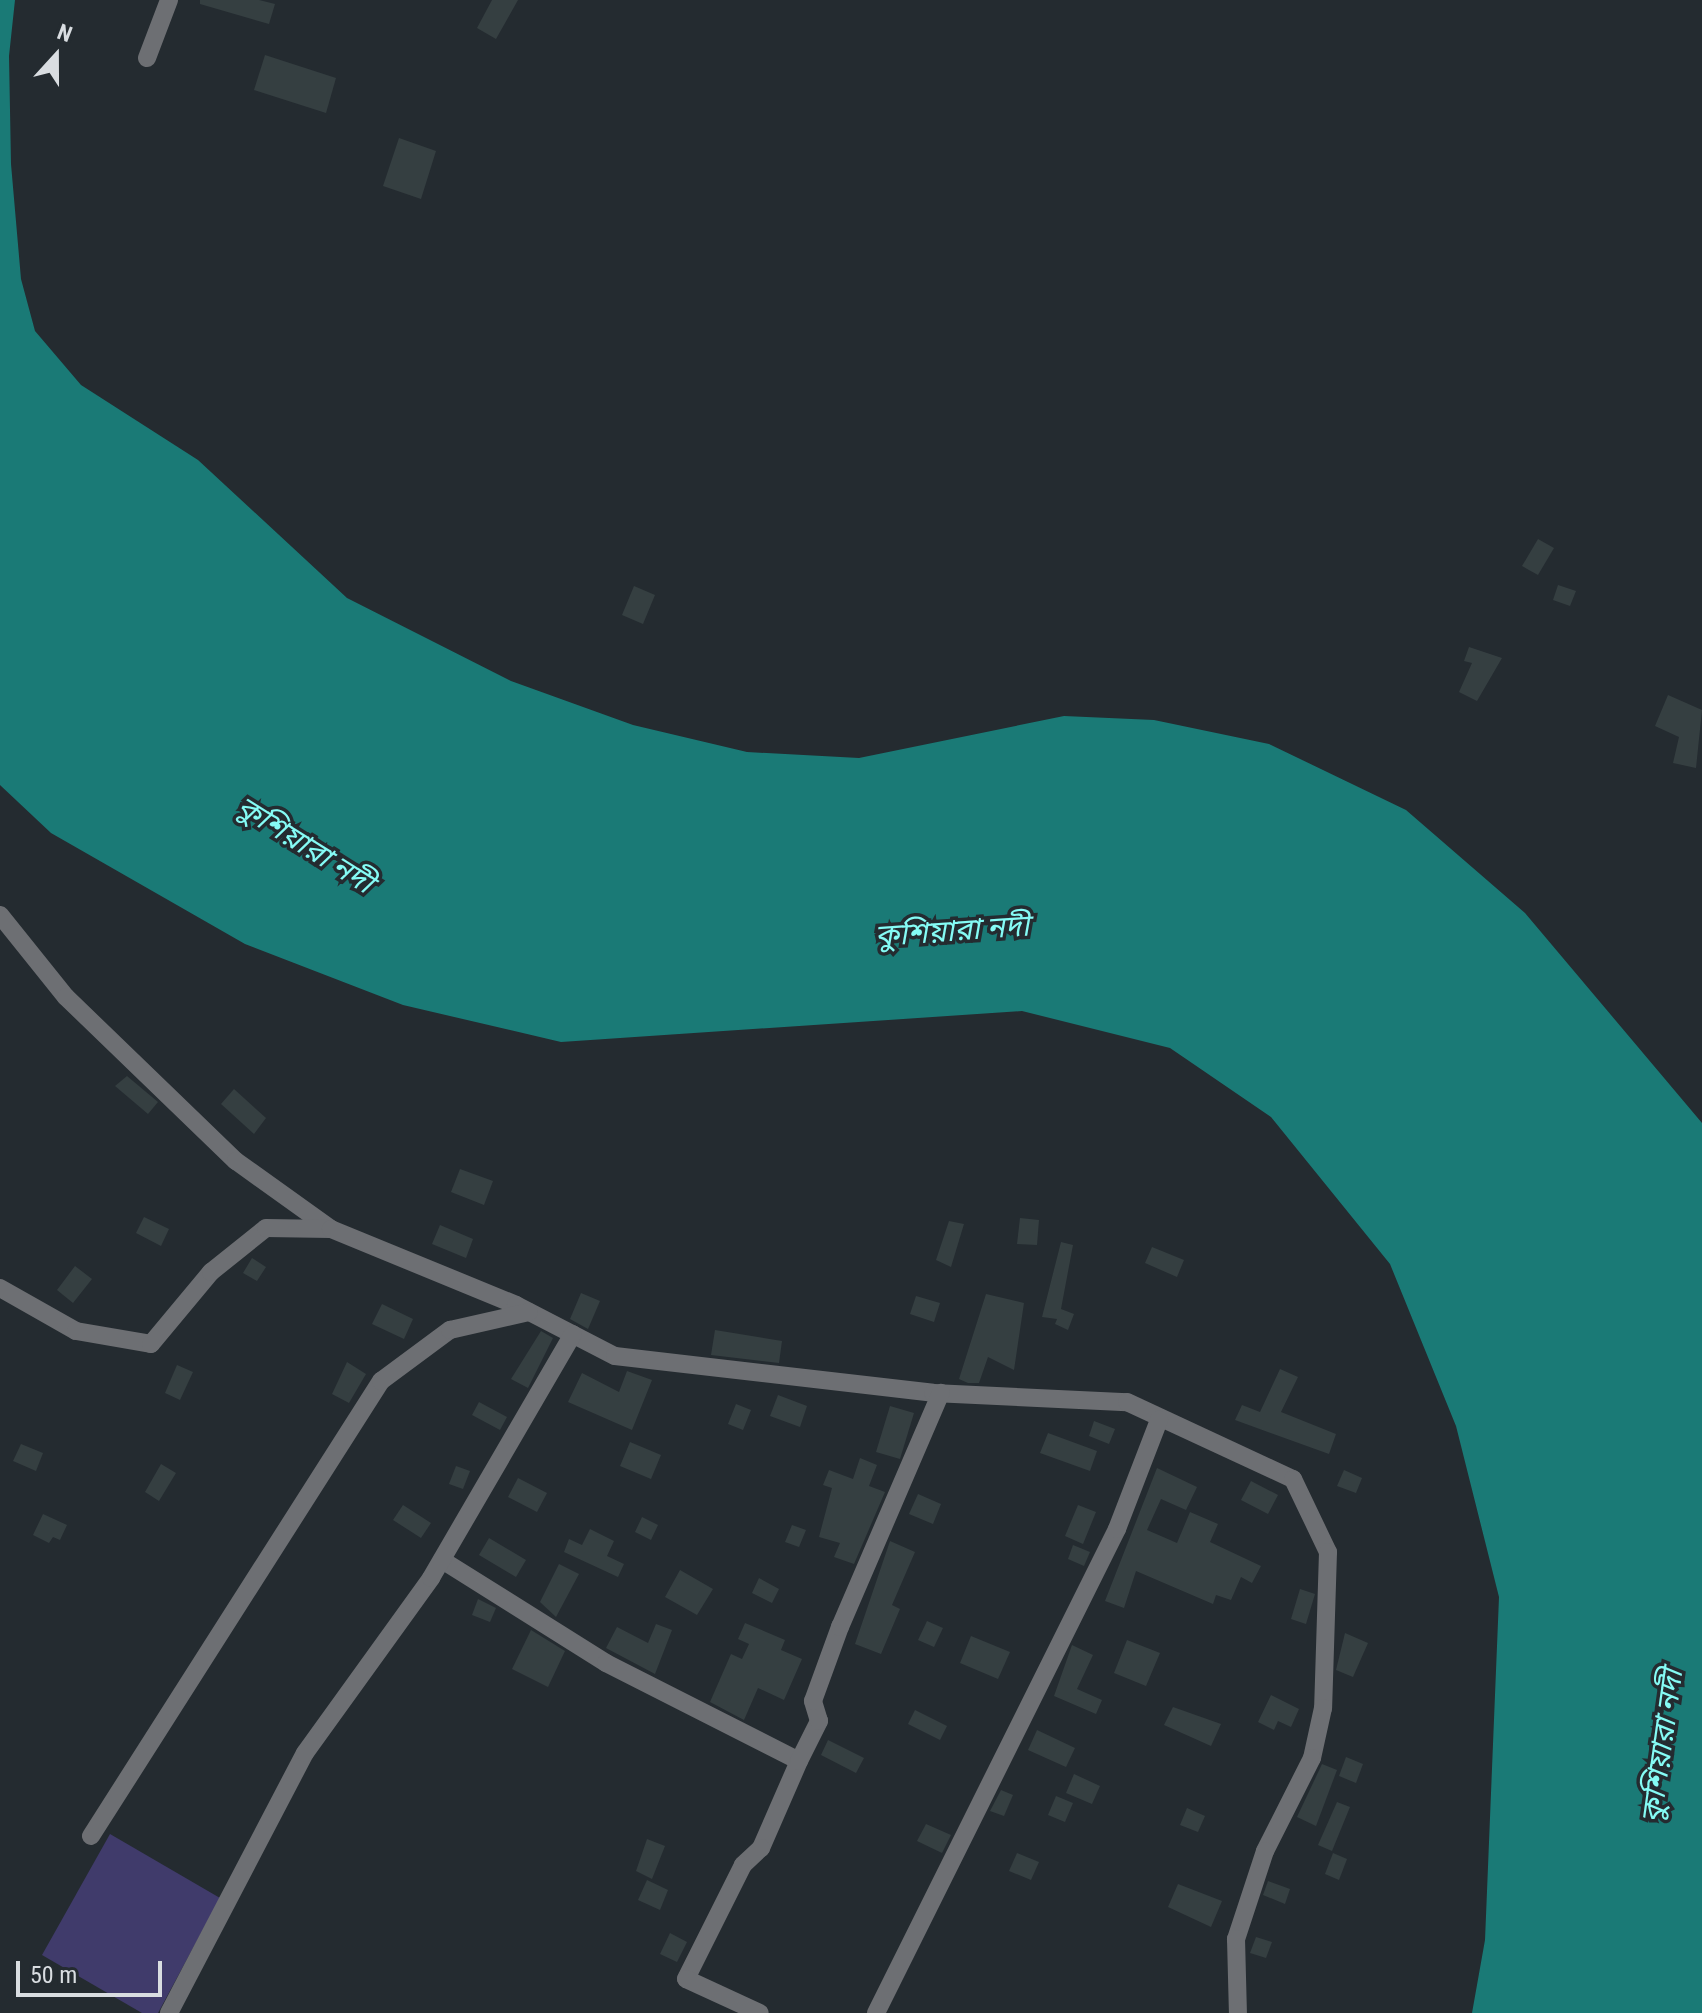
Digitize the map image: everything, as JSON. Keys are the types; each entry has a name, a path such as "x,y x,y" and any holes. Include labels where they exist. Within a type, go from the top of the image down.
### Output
{"street":[{"path":"147,58 169,0"},
{"path":"0,915 66,997 225,1151 331,1229 529,1312 615,1356 941,1393 1127,1402 1159,1420 1293,1479 1328,1552 1323,1708 1312,1758 1265,1851 1236,1939 1238,2013"},
{"path":"0,1288 76,1331 151,1344 211,1272 266,1228 331,1229"},
{"path":"91,1836 381,1381 450,1330 529,1312"},
{"path":"169,2013 305,1753 442,1560 573,1334"},
{"path":"760,2013 686,1979 743,1865 761,1848 819,1721 813,1701 840,1627 941,1393"},
{"path":"876,2013 1117,1529 1159,1420"},
{"path":"442,1560 606,1663 799,1761"}],"shaded area":[{"path":"110,1834 220,1898 158,2013 142,2013 42,1955"}],"water":[{"name":"কুশিয়ারা নদী","path":"0,0 15,0 9,56 11,164 21,279 35,331 81,385 198,460 347,598 511,681 633,725 747,752 859,758 1064,716 1154,720 1269,744 1406,810 1525,913 1702,1123 1702,2013 1472,2013 1485,1940 1499,1597 1456,1426 1390,1264 1271,1117 1170,1048 1022,1011 561,1042 403,1005 245,944 51,833 0,785"}],"building":[{"path":"200,0 259,0 275,4 269,24 200,4"},
{"path":"492,0 518,0 496,39 477,28"},
{"path":"265,55 336,78 326,113 254,90"},
{"path":"399,138 436,151 421,199 383,186"},
{"path":"1538,539 1554,548 1538,575 1522,566"},
{"path":"1558,585 1576,591 1570,606 1553,600"},
{"path":"634,586 655,595 643,624 622,615"},
{"path":"1469,647 1502,658 1477,701 1459,692 1472,663 1464,661"},
{"path":"1668,695 1702,710 1696,768 1673,763 1679,737 1655,726"},
{"path":"127,1076 158,1102 148,1114 115,1086"},
{"path":"234,1089 266,1118 254,1134 221,1104"},
{"path":"460,1169 493,1181 484,1205 451,1192"},
{"path":"144,1217 169,1229 161,1246 136,1233"},
{"path":"1020,1218 1039,1220 1037,1245 1017,1244"},
{"path":"949,1221 964,1224 951,1267 936,1260"},
{"path":"440,1225 473,1239 466,1258 432,1244"},
{"path":"1061,1242 1073,1245 1061,1309 1074,1314 1068,1330 1055,1324 1057,1319 1042,1317"},
{"path":"1152,1247 1184,1260 1177,1277 1145,1263"},
{"path":"252,1258 266,1267 257,1281 243,1273"},
{"path":"75,1266 92,1279 73,1303 57,1290"},
{"path":"581,1293 600,1301 588,1329 570,1319"},
{"path":"986,1294 1024,1303 1014,1370 988,1357 979,1383 968,1383 959,1379"},
{"path":"916,1296 940,1303 934,1322 910,1314"},
{"path":"382,1304 413,1319 404,1339 372,1324"},
{"path":"715,1330 782,1341 779,1363 711,1355"},
{"path":"541,1331 553,1338 528,1388 511,1379"},
{"path":"347,1362 366,1374 349,1403 332,1394"},
{"path":"177,1365 193,1372 180,1400 165,1393"},
{"path":"1280,1369 1298,1377 1281,1412 1336,1434 1329,1454 1235,1420 1242,1405 1260,1412"},
{"path":"627,1371 652,1380 632,1430 568,1402 582,1373 619,1392"},
{"path":"778,1395 807,1406 800,1427 770,1416"},
{"path":"479,1402 507,1417 500,1430 472,1415"},
{"path":"736,1404 751,1410 743,1430 728,1424"},
{"path":"890,1406 914,1413 900,1459 876,1452"},
{"path":"1094,1421 1115,1429 1109,1444 1089,1436"},
{"path":"1048,1433 1097,1451 1090,1471 1040,1453"},
{"path":"630,1442 661,1455 651,1479 620,1466"},
{"path":"21,1444 43,1453 36,1471 13,1461"},
{"path":"860,1458 877,1465 869,1486 885,1492 854,1564 834,1557 840,1543 819,1537 832,1488 823,1485 829,1470 853,1479"},
{"path":"161,1464 176,1473 159,1501 145,1492"},
{"path":"456,1466 470,1471 463,1489 449,1484"},
{"path":"1157,1468 1197,1487 1186,1510 1161,1499 1147,1530 1177,1543 1190,1512 1218,1524 1210,1542 1261,1566 1252,1583 1241,1577 1231,1600 1216,1595 1213,1604 1136,1571 1124,1608 1105,1601"},
{"path":"1344,1470 1362,1478 1356,1493 1337,1486"},
{"path":"518,1478 547,1493 537,1512 508,1497"},
{"path":"1251,1481 1278,1495 1268,1514 1241,1500"},
{"path":"918,1494 941,1504 933,1524 909,1514"},
{"path":"403,1505 431,1523 421,1538 393,1520"},
{"path":"1078,1505 1096,1512 1083,1544 1065,1536"},
{"path":"43,1514 67,1525 60,1540 53,1537 49,1543 33,1535"},
{"path":"642,1517 658,1525 651,1540 635,1532"},
{"path":"792,1525 806,1530 799,1547 785,1542"},
{"path":"590,1529 614,1541 607,1556 624,1564 618,1577 564,1552 569,1539 582,1545"},
{"path":"489,1538 526,1560 516,1577 479,1555"},
{"path":"890,1541 915,1552 892,1605 900,1609 881,1654 855,1644"},
{"path":"1073,1545 1090,1552 1084,1566 1068,1559"},
{"path":"559,1564 579,1574 556,1617 540,1602"},
{"path":"680,1570 713,1589 697,1615 665,1597"},
{"path":"759,1578 779,1589 772,1603 752,1593"},
{"path":"1300,1589 1315,1594 1306,1624 1291,1619"},
{"path":"478,1599 496,1608 490,1622 472,1615"},
{"path":"927,1621 943,1628 934,1647 918,1640"},
{"path":"745,1623 785,1640 781,1650 802,1659 784,1700 758,1688 744,1720 710,1702 731,1654 742,1659 749,1644 738,1639"},
{"path":"656,1624 672,1630 655,1674 606,1648 617,1627 648,1643"},
{"path":"531,1630 565,1651 548,1687 512,1669"},
{"path":"1345,1633 1368,1643 1353,1677 1336,1670"},
{"path":"971,1636 1010,1652 998,1679 960,1663"},
{"path":"1127,1640 1160,1653 1146,1686 1114,1673"},
{"path":"1072,1645 1093,1655 1077,1689 1102,1700 1096,1714 1054,1696"},
{"path":"1271,1695 1299,1709 1291,1727 1278,1721 1274,1730 1258,1722"},
{"path":"1173,1707 1221,1724 1211,1746 1164,1725"},
{"path":"915,1710 947,1726 940,1740 908,1724"},
{"path":"1037,1730 1075,1748 1066,1767 1028,1750"},
{"path":"828,1740 864,1758 856,1773 821,1755"},
{"path":"1346,1757 1363,1764 1356,1783 1339,1776"},
{"path":"1322,1764 1337,1770 1316,1826 1297,1817"},
{"path":"1074,1774 1100,1786 1092,1804 1066,1793"},
{"path":"1001,1790 1013,1795 1004,1816 990,1811"},
{"path":"1056,1796 1073,1803 1065,1822 1048,1815"},
{"path":"1337,1802 1350,1807 1332,1851 1318,1845"},
{"path":"1187,1808 1205,1816 1198,1832 1180,1825"},
{"path":"926,1824 951,1835 942,1853 917,1841"},
{"path":"647,1839 665,1846 652,1879 636,1871"},
{"path":"1017,1853 1039,1862 1031,1880 1009,1871"},
{"path":"1333,1853 1347,1859 1339,1880 1325,1874"},
{"path":"647,1880 668,1890 660,1910 638,1900"},
{"path":"1268,1881 1290,1889 1285,1904 1263,1895"},
{"path":"1178,1884 1222,1901 1211,1927 1168,1907"},
{"path":"670,1933 687,1942 677,1962 660,1954"},
{"path":"1256,1937 1272,1942 1266,1958 1250,1953"}]}
